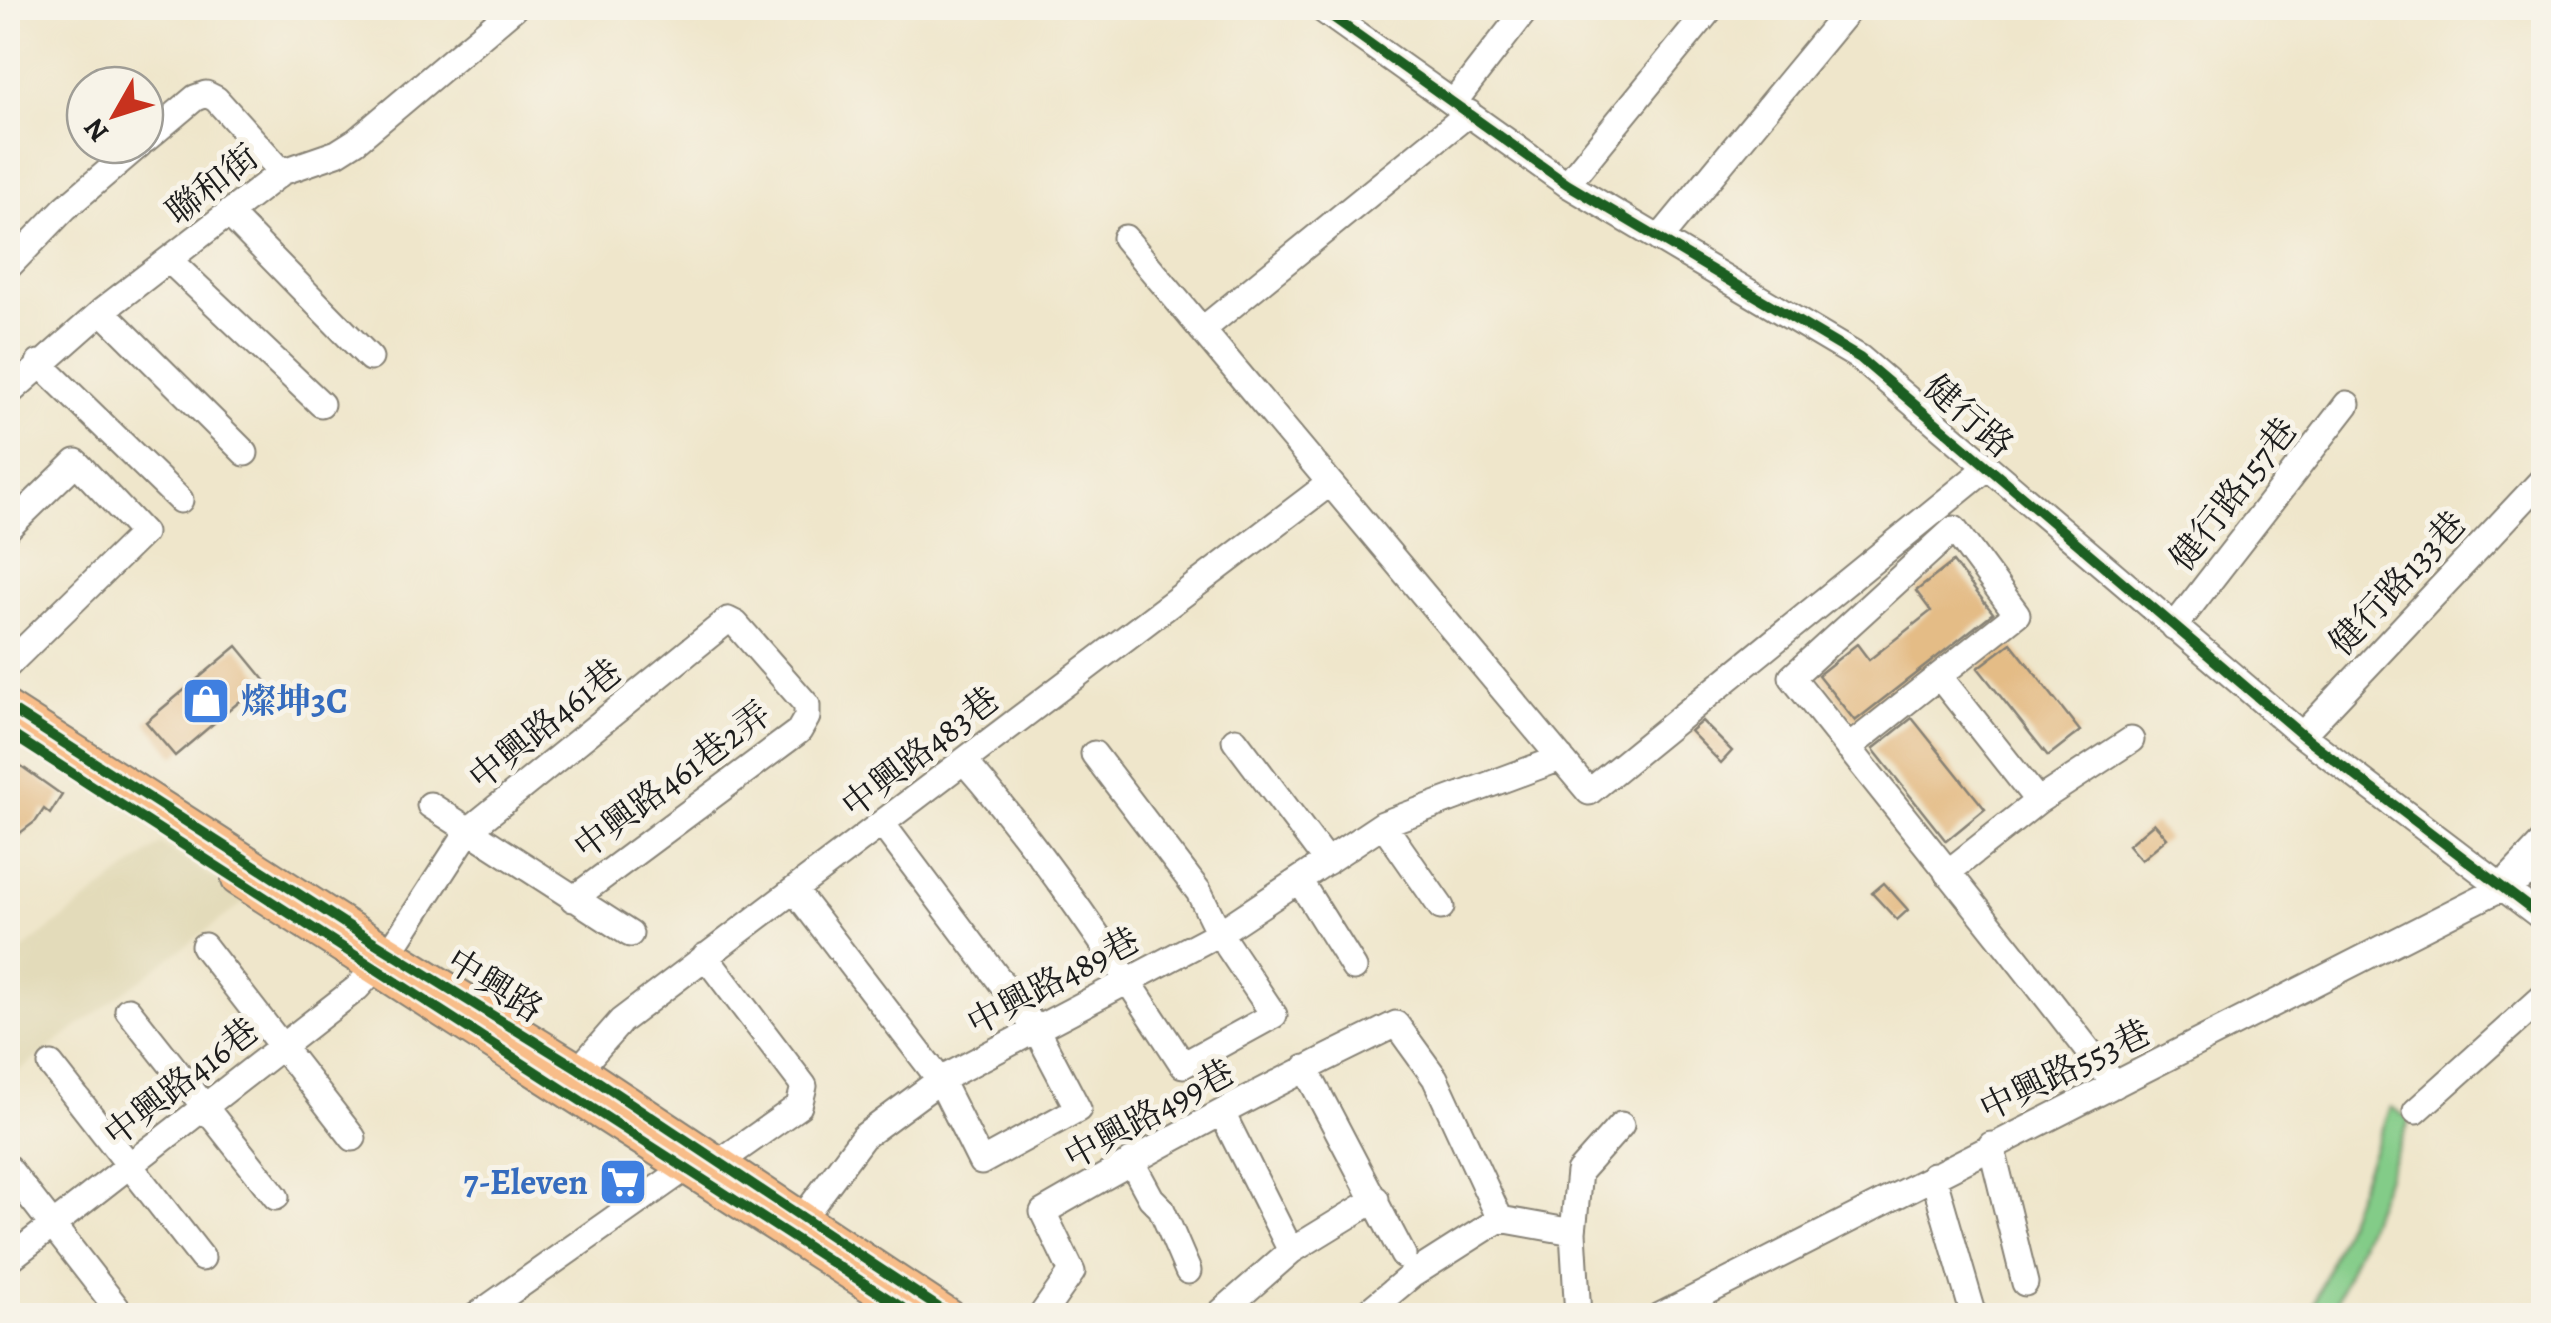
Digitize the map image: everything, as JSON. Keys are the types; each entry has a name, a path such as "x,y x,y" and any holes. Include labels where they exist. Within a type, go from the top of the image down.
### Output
{"main road":[{"name":"中興路","path":"10,719 382,960 702,1160 915,1316"},
{"name":"中興路","path":"795,1227 951,1316"}],"street":[{"name":"聯和街","path":"9,388 282,172 337,153 356,141 514,8"},
{"name":"健行路","path":"1320,8 1566,184 1860,358 2302,735 2544,920"},
{"path":"1202,330 1461,107 1528,8"},
{"path":"1566,184 1711,8"},
{"path":"1659,239 1850,8"},
{"path":"165,123 195,98 206,94 216,99 282,172"},
{"path":"8,267 65,208 116,165"},
{"path":"228,213 370,358"},
{"path":"1124,238 1589,792 1987,468"},
{"path":"170,261 321,404"},
{"path":"102,311 246,453"},
{"path":"39,363 180,500"},
{"name":"健行路157巷","path":"2174,628 2347,404"},
{"path":"8,528 76,462 143,534 8,665"},
{"name":"健行路133巷","path":"2302,735 2544,478"},
{"name":"中興路483巷","path":"572,1078 621,1021 796,892 1330,483"},
{"path":"1848,748 2016,614 1954,529 1792,676 1848,748 1947,873 2013,950 2115,1085"},
{"name":"中興路461巷","path":"382,960 469,830 728,620 736,624 772,666"},
{"name":"中興路461巷2弄","path":"573,899 799,730 807,717 807,705 772,666"},
{"path":"1938,676 2038,801"},
{"path":"1235,740 1327,862"},
{"path":"1947,873 2038,801 2131,740"},
{"path":"964,761 1011,815 1129,981 1183,1065 1274,1015 1219,933 1200,892 1094,754"},
{"name":"中興路489巷","path":"795,1227 863,1137 940,1080 1219,933 1383,824 1561,758"},
{"name":"中興路461巷2弄","path":"430,805 630,934"},
{"path":"1383,824 1440,907"},
{"path":"796,892 940,1080 981,1162 1078,1109 1036,1029 883,825"},
{"path":"2501,887 2544,842"},
{"name":"中興路553巷","path":"1660,1316 2544,866"},
{"path":"1299,880 1354,968"},
{"path":"204,946 353,1138"},
{"path":"476,1316 702,1160 800,1106 804,1086 706,956"},
{"name":"中興路416巷","path":"8,1260 357,988 382,960"},
{"path":"2416,1111 2544,996"},
{"path":"128,1010 276,1196"},
{"name":"中興路499巷","path":"1041,1316 1072,1272 1043,1212 1131,1160 1396,1024 1436,1078 1500,1219"},
{"path":"52,1065 202,1258"},
{"path":"1305,1068 1402,1255"},
{"path":"1222,1113 1291,1251"},
{"path":"1578,1316 1573,1232 1579,1172 1621,1124"},
{"path":"1991,1145 2025,1282"},
{"path":"1131,1160 1151,1198 1161,1208 1188,1271"},
{"path":"8,1168 123,1316"},
{"path":"1932,1175 1974,1316"},
{"path":"1217,1316 1291,1251 1376,1199"},
{"path":"1363,1316 1412,1276 1500,1219 1573,1232"}],"shaded area":[{"path":"161,844 247,900 8,1079 8,961"}],"green space":[{"path":"2390,1107 2410,1119 2331,1315 2310,1316"}],"building":[{"path":"1953,562 1993,613 1855,721 1818,675 1857,644 1869,660 1931,611 1916,591"},
{"path":"2011,643 2080,731 2048,756 1978,668"},
{"name":"燦坤3C","path":"237,646 265,680 175,756 146,722"},
{"path":"1912,718 1985,809 1946,841 1873,749"},
{"path":"1702,721 1732,751 1721,763 1690,731"},
{"path":"14,761 62,795 50,814 44,809 36,821 8,842 8,770"},
{"path":"2154,823 2167,838 2141,860 2128,845"},
{"path":"1884,883 1908,910 1897,920 1872,893"}],"cycle path":[{"path":"1320,8 1567,184 1860,358 2302,735 2544,919"},
{"path":"8,707 579,1069 951,1316"},
{"path":"8,732 915,1316"}],"place":[{"name":"燦坤3C","path":"206,701"},
{"name":"7-Eleven","path":"623,1182"}]}
